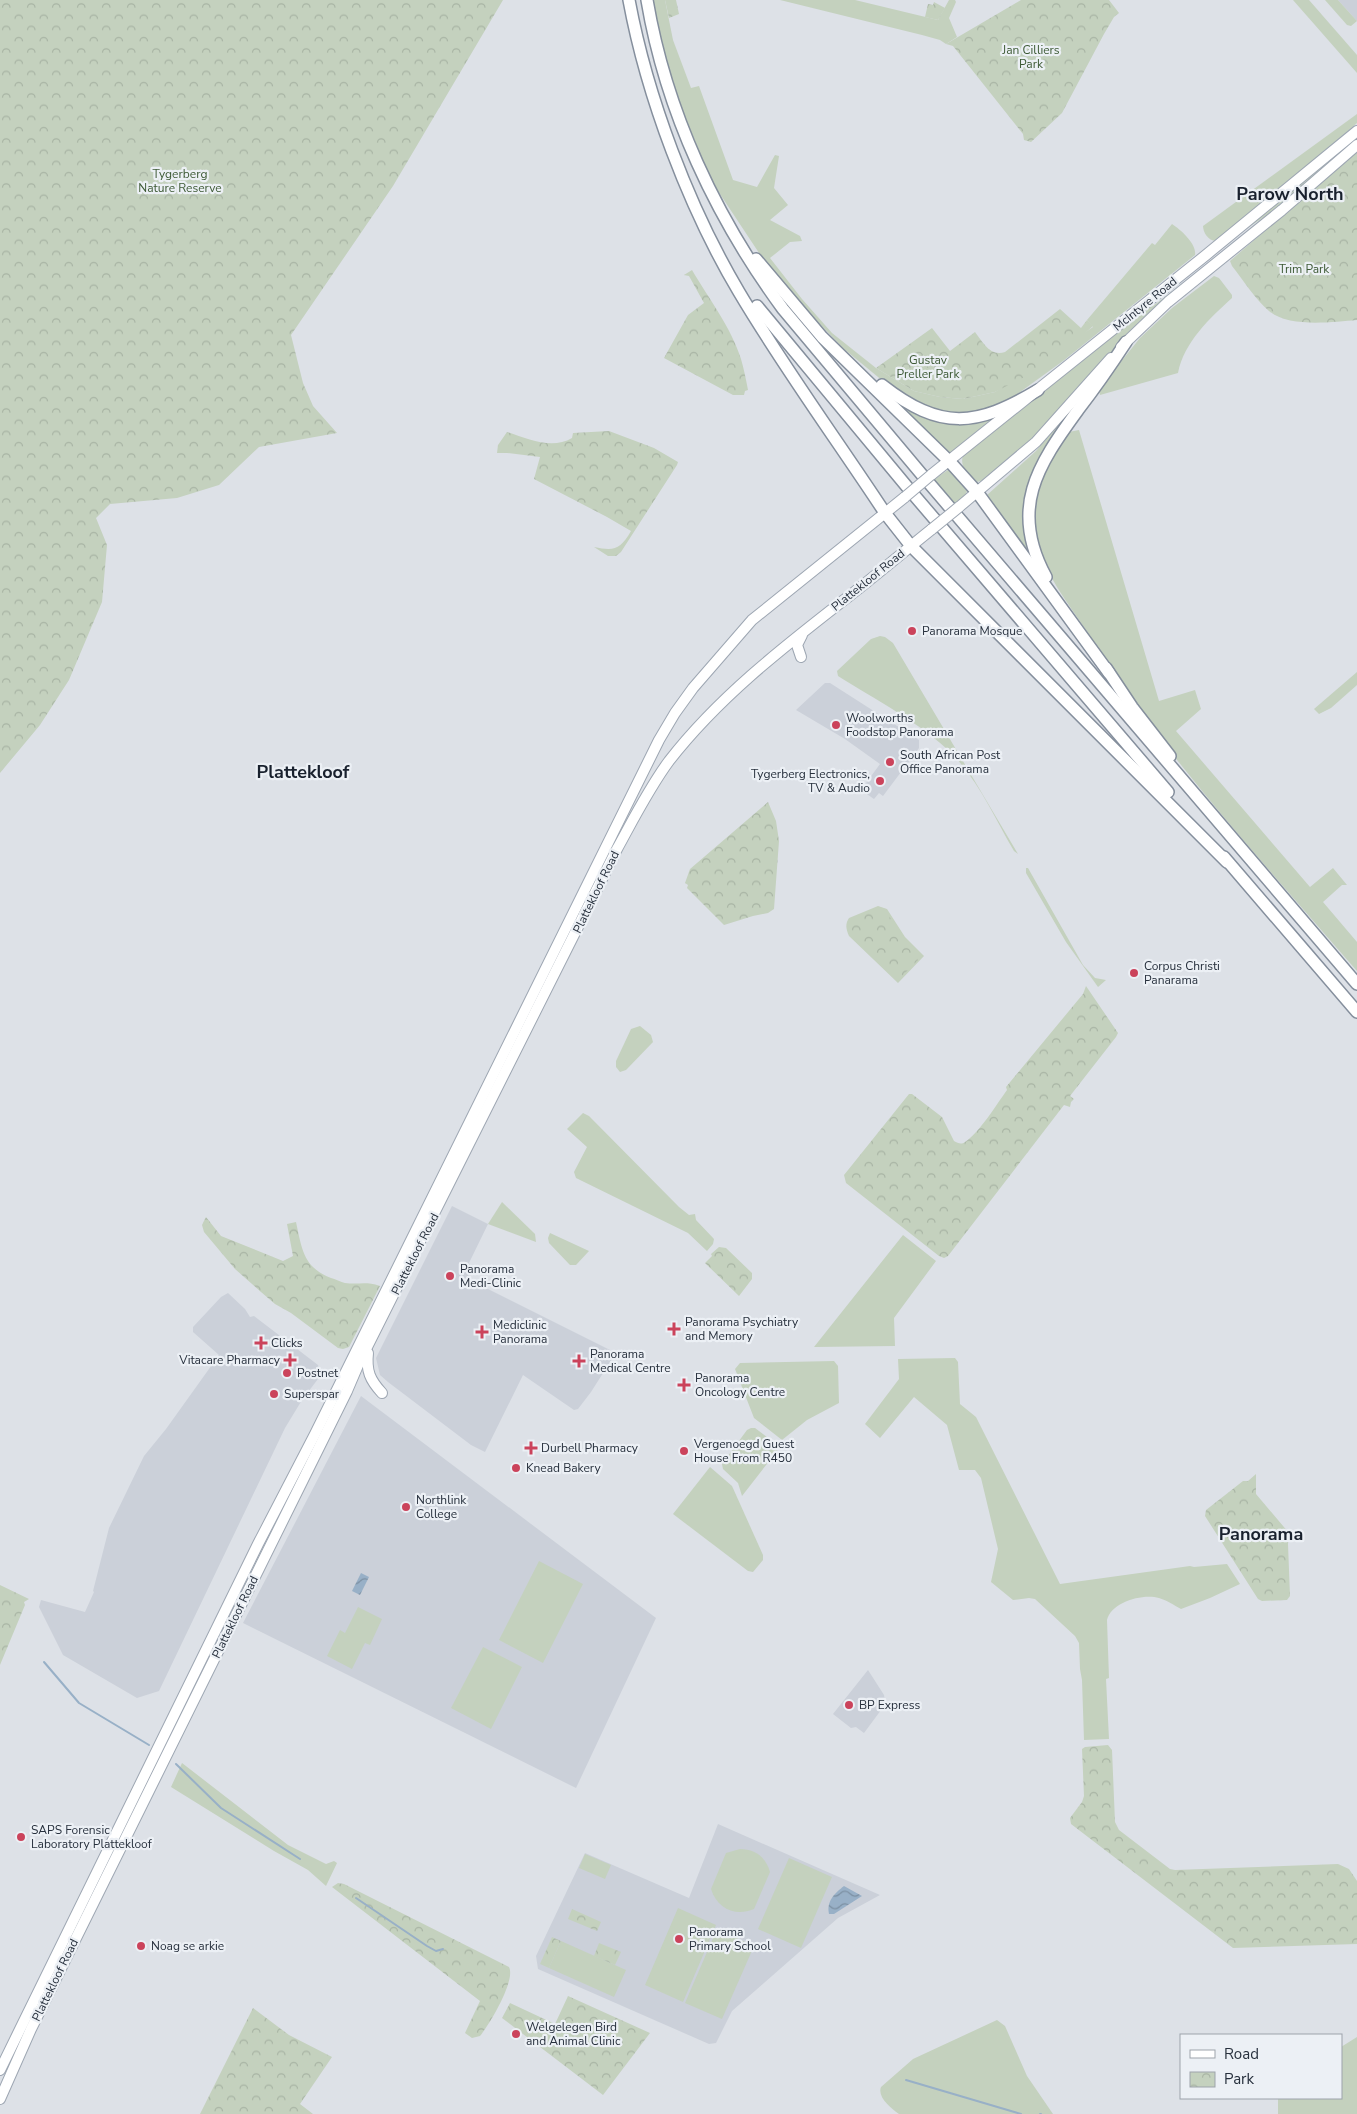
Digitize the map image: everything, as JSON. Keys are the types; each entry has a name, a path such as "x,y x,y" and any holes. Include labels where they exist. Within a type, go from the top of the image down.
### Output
{"highway":[{"path":"629,0 636,34 672,151 712,243 739,293 885,513 911,546 1227,862"},
{"path":"647,0 653,31 670,92 690,146 706,182 748,259 783,309 923,476 1357,984"},
{"path":"706,182 760,264 822,337 950,462 977,492 1109,672"},
{"path":"691,195 731,269 768,322 1357,1012"},
{"path":"822,337 900,399 922,411 937,416 961,419 986,416 1012,406 1038,390"},
{"path":"1126,342 1040,466 1032,493 1029,517 1032,543 1042,568 1132,707 1247,856"}],"main road":[{"name":"McIntyre Road","path":"931,475 950,462 1218,246 1357,131"},
{"name":"McIntyre Road","path":"959,507 1036,442 1126,342 1168,302 1282,210 1357,145"},
{"name":"Plattekloof Road","path":"0,2070 258,1544 323,1418 659,740 693,688 748,624 931,475"},
{"name":"Plattekloof Road","path":"0,2099 31,2029 369,1344 617,849 642,803 668,762 698,726 727,696 959,507"},
{"path":"801,657 797,646 804,632"},
{"path":"369,1344 367,1372 382,1393"}],"shaded area":[{"path":"1338,0 1357,0 1357,21"},
{"path":"825,683 830,683 919,740 919,748 883,796 879,793 874,799 861,790 880,764 845,739 796,710"},
{"name":"Mediclinic Panorama","path":"452,1206 488,1224 469,1263 472,1270 468,1279 610,1350 612,1359 591,1392 578,1409 574,1410 523,1375 485,1452 471,1445 388,1382 380,1375 376,1358"},
{"path":"228,1293 245,1309 250,1317 254,1316 318,1365 321,1375 302,1400 285,1428 159,1691 137,1698 63,1655 39,1607 41,1600 85,1612 94,1592 109,1528 144,1456 166,1429 219,1355 193,1332 193,1327 221,1297"},
{"name":"Northlink College","path":"361,1396 656,1618 576,1788 243,1623"},
{"path":"868,1670 884,1695 885,1701 884,1706 864,1733 856,1727 851,1728 833,1714"},
{"name":"Panorama Primary School","path":"718,1824 880,1895 838,1918 732,2011 716,2043 709,2044 538,1969 536,1956 585,1853 689,1898"}],"green space":[{"name":"Tygerberg Nature Reserve","path":"0,0 503,0 393,186 291,335 303,383 313,406 337,433 259,447 219,485 177,498 110,504 96,518 107,545 102,602 69,680 40,725 0,773"},
{"path":"652,0 665,0 673,40 691,88 699,86 733,180 757,187 775,155 779,156 774,188 788,205 770,220 800,236 802,241 790,242 770,258 832,333 876,368 914,391 940,397 963,399 995,392 1093,327 1087,320 1152,243 1155,245 1172,224 1194,246 1195,255 1063,361 1001,406 981,413 942,413 895,391 844,349 767,265 712,182 675,93 663,51"},
{"path":"665,0 676,0 679,14 669,18"},
{"path":"780,0 855,0 938,20 949,0 955,0 956,2 949,18 957,37 946,44 940,40 922,35"},
{"name":"Jan Cilliers Park","path":"1021,0 1109,0 1119,13 1114,17 1104,34 1062,113 1031,142 1024,140 1023,134 953,46 946,44"},
{"path":"1293,0 1309,0 1357,55 1357,73"},
{"path":"1325,0 1338,0 1357,21 1351,26 1347,25"},
{"path":"934,2 945,8 938,20 925,17 928,4 933,5"},
{"path":"1357,114 1357,123 1309,166 1216,241 1206,236 1203,226"},
{"path":"1357,136 1357,140 1267,215 1223,248 1222,246"},
{"name":"Trim Park","path":"1357,151 1357,320 1311,323 1288,320 1277,316 1259,301 1230,261"},
{"path":"1205,266 1140,321 1033,440 984,480 977,482 968,474 962,463 963,456 1144,311"},
{"path":"692,270 726,324 737,347 748,390 745,391 744,395 733,395 664,358 688,315 704,303 689,276 684,275"},
{"path":"1214,276 1219,278 1232,295 1232,298 1199,331 1186,351 1178,373 1100,395 1099,389 1140,338 1172,308"},
{"name":"Gustav Preller Park","path":"1060,309 1081,328 1087,320 1093,326 1052,363 995,392 963,399 940,397 914,391 876,368 932,328 950,351 975,332 991,351 1005,352"},
{"path":"1080,398 1041,456 1032,474 1026,493 1023,514 1025,537 1033,564 986,498 987,495 1036,451"},
{"path":"898,400 914,410 993,418 951,454 947,454 896,404"},
{"path":"1079,430 1159,701 1195,690 1201,709 1176,731 1310,887 1333,868 1347,885 1342,885 1323,902 1357,942 1357,971 1239,835 1154,730 1122,686 1064,598 1045,565 1040,553 1035,526 1037,497 1046,470 1053,457 1069,432"},
{"path":"609,431 654,448 678,462 621,552 616,556 608,556 594,547 616,548 631,531 534,479 540,457 497,453 498,445 507,432 540,442 556,443 572,438 573,433"},
{"path":"948,470 951,471 967,491 965,496 954,504 933,480"},
{"path":"880,636 893,643 1018,854 1014,851 978,788 952,754 913,722 838,676 837,671 871,639"},
{"path":"1357,672 1357,685 1331,708 1319,714 1314,709"},
{"path":"768,802 776,821 779,841 774,909 768,913 724,925 687,888 688,885 685,883 690,869"},
{"path":"1026,868 1028,868 1083,965 1095,978 1106,980 1098,987 1066,942 1026,873"},
{"path":"878,906 887,909 905,937 924,956 898,983 849,936 847,931 846,924 849,918"},
{"path":"878,908 885,910 901,934 918,954 918,960 902,976 895,975 850,931 851,922 854,919"},
{"path":"1086,986 1118,1033 1116,1037 1070,1096 1074,1099 1070,1107 1064,1105 948,1256 944,1258 939,1256 846,1183 844,1175 909,1094 912,1094 942,1117 954,1141 962,1143 971,1138 1007,1090 1006,1087 1083,994"},
{"path":"640,1026 651,1035 653,1042 626,1070 620,1072 616,1067 616,1061 631,1029"},
{"path":"583,1113 589,1116 679,1207 689,1215 695,1214 696,1220 714,1239 713,1244 707,1251 688,1233 576,1178 574,1172 587,1147 567,1129"},
{"path":"502,1202 535,1234 536,1242 488,1224"},
{"path":"206,1217 221,1236 283,1261 293,1256 287,1224 296,1222 305,1256 309,1263 322,1274 345,1283 380,1286 349,1347 338,1348 291,1313 275,1304 235,1269 204,1232 202,1225"},
{"path":"550,1233 589,1251 576,1265 570,1265 549,1243"},
{"path":"903,1235 936,1261 894,1318 895,1346 814,1347"},
{"path":"719,1247 726,1248 752,1273 752,1279 739,1296 705,1263"},
{"path":"955,1358 958,1362 960,1404 976,1417 1060,1584 1190,1566 1227,1564 1240,1584 1181,1609 1162,1599 1152,1597 1128,1600 1115,1608 1107,1620 1109,1678 1106,1679 1109,1739 1084,1740 1079,1643 1075,1636 1035,1599 1013,1600 991,1582 998,1549 981,1478 975,1470 959,1470 947,1425 914,1397 880,1438 865,1424 899,1379 898,1359"},
{"path":"834,1361 838,1366 839,1403 807,1420 782,1440 754,1418 735,1369 740,1363"},
{"path":"755,1428 780,1447 742,1496 738,1483 723,1469 722,1464 747,1430"},
{"path":"710,1467 732,1486 763,1555 763,1560 753,1572 748,1571 673,1514"},
{"path":"1256,1474 1256,1494 1289,1533 1290,1596 1287,1600 1262,1601 1258,1599 1205,1516 1206,1510 1243,1481 1248,1481"},
{"path":"539,1561 583,1584 543,1663 499,1640"},
{"path":"0,1585 29,1599 24,1602 25,1605 0,1665"},
{"path":"358,1607 382,1619 370,1645 365,1643 352,1669 327,1656 340,1630 345,1633"},
{"path":"483,1647 522,1667 491,1729 451,1708"},
{"path":"1108,1745 1112,1750 1115,1822 1119,1830 1170,1869 1175,1870 1338,1864 1349,1869 1357,1881 1357,1944 1233,1948 1071,1824 1070,1818 1082,1802 1084,1796 1082,1749 1085,1747"},
{"path":"182,1763 288,1845 326,1864 334,1861 337,1863 326,1886 308,1870 171,1787"},
{"path":"740,1849 750,1850 763,1858 770,1872 754,1909 741,1912 728,1910 722,1906 711,1889 726,1853"},
{"path":"585,1854 611,1865 605,1879 579,1868"},
{"path":"789,1858 832,1877 801,1948 758,1929"},
{"path":"338,1883 344,1884 509,1967 509,1982 506,1991 490,2022 480,2036 472,2038 465,2033 480,2001 332,1887"},
{"path":"678,1908 716,1925 683,2002 645,1985"},
{"path":"572,1909 601,1922 597,1931 568,1919"},
{"path":"717,1929 754,1946 722,2019 685,2003"},
{"path":"552,1937 561,1941 549,1968 540,1964"},
{"path":"561,1941 626,1970 614,1997 549,1968"},
{"path":"599,1943 621,1952 615,1965 594,1956"},
{"path":"568,1996 650,2033 603,2095 502,2018 510,2003 555,2024"},
{"path":"253,2008 289,2035 332,2057 300,2104 313,2114 200,2114"},
{"path":"997,2020 1005,2026 1027,2076 1053,2114 899,2114 881,2095 881,2087 913,2059"},
{"path":"1357,2037 1357,2114 1278,2114 1278,2099 1342,2099 1342,2046"}],"water":[{"path":"361,1573 369,1577 360,1595 352,1591"},
{"path":"844,1886 862,1896 834,1914 829,1914 830,1901"}],"waterway":[{"path":"44,1662 79,1703 149,1745"},
{"path":"176,1764 221,1808 300,1859"},
{"path":"356,1898 427,1946 436,1951 443,1949"},
{"path":"906,2080 1021,2114"}],"place":[{"name":"Panorama Mosque","path":"912,631"},
{"name":"Woolworths Foodstop Panorama","path":"836,725"},
{"name":"South African Post Office Panorama","path":"890,762"},
{"name":"Tygerberg Electronics, TV & Audio","path":"880,781"},
{"name":"Corpus Christi Panarama","path":"1134,973"},
{"name":"Panorama Medi-Clinic","path":"450,1276"},
{"name":"Panorama Psychiatry and Memory","path":"674,1329"},
{"name":"Mediclinic Panorama","path":"482,1332"},
{"name":"Clicks","path":"261,1343"},
{"name":"Vitacare Pharmacy","path":"290,1360"},
{"name":"Panorama Medical Centre","path":"579,1361"},
{"name":"Postnet","path":"287,1373"},
{"name":"Panorama Oncology Centre","path":"684,1385"},
{"name":"Superspar","path":"274,1394"},
{"name":"Durbell Pharmacy","path":"531,1448"},
{"name":"Vergenoegd Guest House From R450","path":"684,1451"},
{"name":"Knead Bakery","path":"516,1468"},
{"name":"Northlink College","path":"406,1507"},
{"name":"BP Express","path":"849,1705"},
{"name":"SAPS Forensic Laboratory Plattekloof","path":"21,1837"},
{"name":"Panorama Primary School","path":"679,1939"},
{"name":"Noag se arkie","path":"141,1946"},
{"name":"Welgelegen Bird and Animal Clinic","path":"516,2034"}],"district":[{"name":"Parow North","path":"1290,194"},
{"name":"Plattekloof","path":"303,772"},
{"name":"Panorama","path":"1261,1534"}]}
